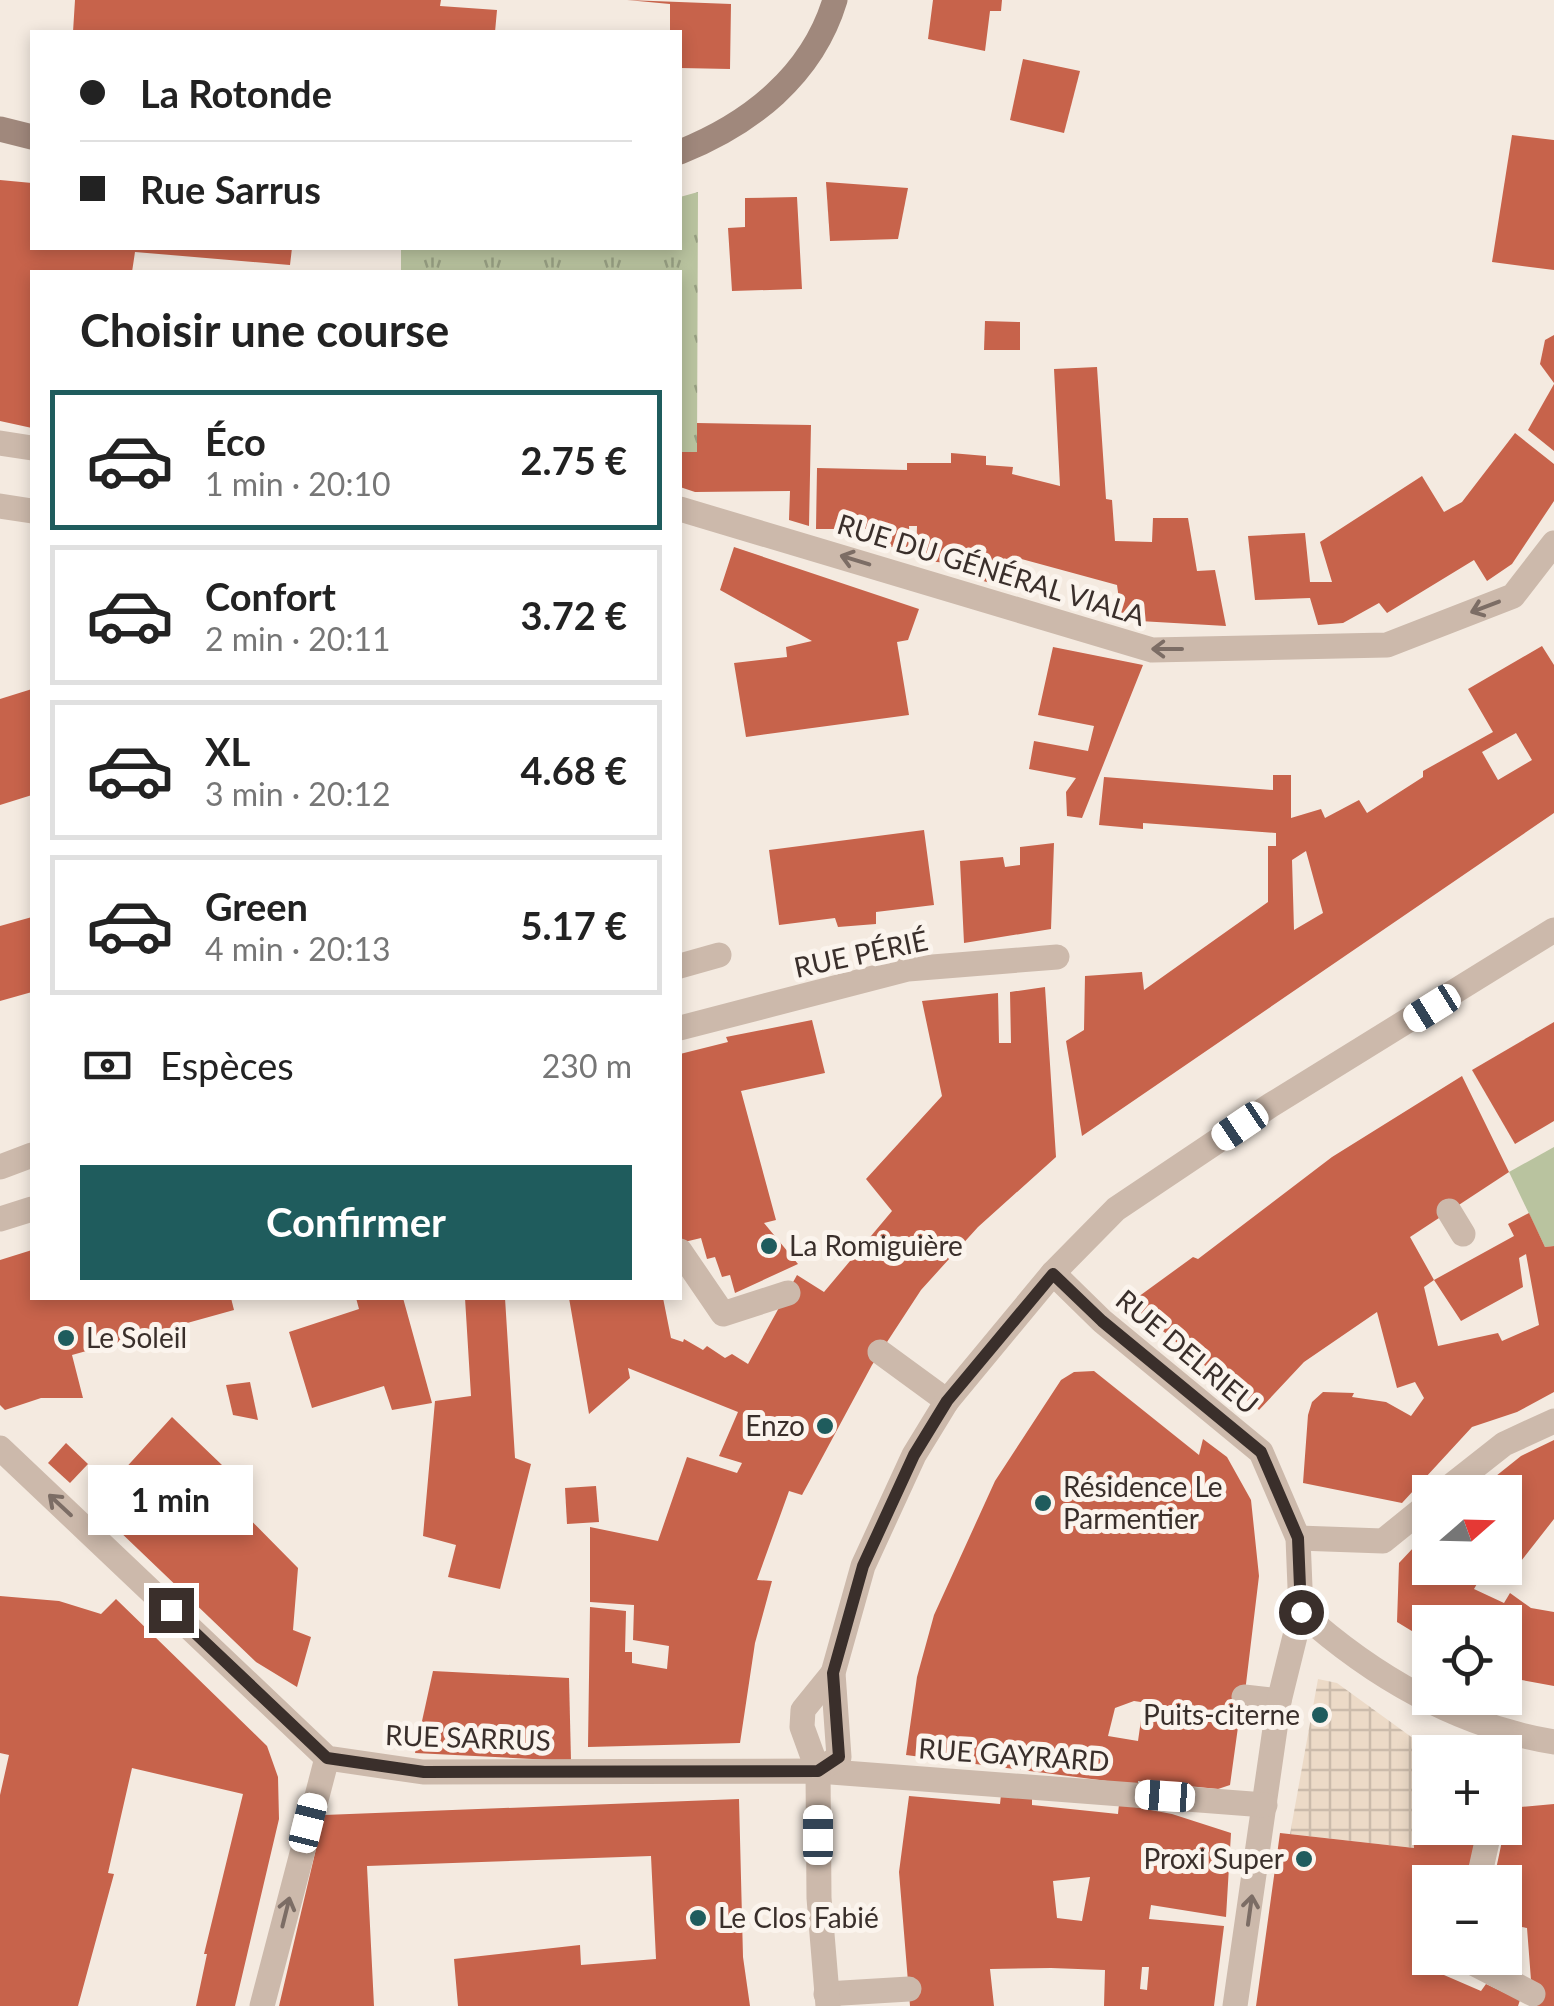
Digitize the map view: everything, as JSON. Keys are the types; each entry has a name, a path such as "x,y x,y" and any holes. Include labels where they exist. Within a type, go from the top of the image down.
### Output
{"main road":[{"path":"682,151 728,134 771,100 799,70 835,0"},
{"path":"0,129 30,136"}],"street":[{"path":"0,443 30,448"},
{"path":"0,506 30,510"},
{"name":"RUE DU GÉNÉRAL VIALA","path":"682,510 1152,650 1386,645 1512,596 1554,542"},
{"path":"818,1771 839,1757 833,1673 863,1566 914,1455 947,1401 1053,1274 1116,1209 1271,1106 1554,930"},
{"path":"682,965 719,955"},
{"name":"RUE PÉRIÉ","path":"682,1027 908,969 1057,956"},
{"path":"0,1167 30,1157"},
{"path":"0,1219 30,1209"},
{"path":"1449,1210 1464,1234"},
{"path":"682,1254 723,1314 788,1293"},
{"name":"RUE DELRIEU","path":"1053,1274 1102,1321 1261,1452 1298,1538"},
{"path":"880,1352 947,1401"},
{"path":"1465,1475 1504,1444 1554,1421"},
{"path":"0,1448 327,1758 262,2006"},
{"path":"1236,2006 1280,1701 1301,1612 1298,1538 1382,1540 1412,1516"},
{"path":"1301,1612 1347,1654 1491,1735"},
{"path":"833,1673 804,1710 802,1727 818,1771 819,1898 827,2000 908,1989"},
{"path":"1244,1698 1280,1701"},
{"path":"1522,1744 1554,1742"},
{"name":"RUE SARRUS","path":"327,1758 424,1772 818,1771"},
{"name":"RUE GAYRARD","path":"818,1771 1265,1805"},
{"path":"1496,1975 1533,1994"}],"green space":[{"path":"698,192 697,452 682,452 682,270 401,270 401,250 682,250 682,196"},
{"path":"1554,1147 1554,1246 1545,1247 1509,1172"}],"shaded area":[{"path":"1318,1679 1337,1683 1412,1737 1414,1848 1290,1834"}],"building":[{"path":"75,0 441,0 440,6 497,10 495,30 73,30"},
{"path":"627,0 731,4 730,69 682,68 682,30 670,30 670,4"},
{"path":"933,0 1002,0 1001,11 990,11 985,51 928,39"},
{"path":"1023,59 1080,71 1064,133 1010,120"},
{"path":"1512,135 1554,140 1554,270 1492,262"},
{"path":"0,180 30,183 30,250 292,250 290,265 135,252 132,270 30,270 30,428 0,421"},
{"path":"826,182 908,188 898,239 830,241"},
{"path":"797,197 802,289 732,291 728,228 745,227 745,198"},
{"path":"985,321 1020,322 1020,350 984,350"},
{"path":"1554,335 1554,383 1540,364 1545,340"},
{"path":"1097,367 1106,499 1112,500 1115,541 1152,542 1153,518 1188,518 1197,571 1215,570 1226,626 1122,620 1117,585 1014,557 1014,590 980,580 979,566 916,560 917,526 909,526 910,548 872,546 872,529 816,529 817,468 907,470 907,463 951,463 951,453 986,456 986,465 1013,467 1012,474 1060,486 1054,369"},
{"path":"1554,384 1554,451 1528,430"},
{"path":"697,423 811,425 809,526 789,520 790,491 695,492 682,488 682,452 697,452"},
{"path":"1515,433 1554,464 1554,501 1512,564 1487,581 1474,560 1387,613 1379,603 1343,623 1318,625 1310,598 1255,600 1248,536 1305,533 1310,582 1332,582 1320,542 1422,476 1444,512 1462,502"},
{"path":"734,547 919,609 908,640 897,642 909,715 746,737 734,663 787,657 786,647 812,641 720,590"},
{"path":"1542,646 1554,665 1554,813 1082,1136 1066,1041 1084,1030 1085,976 1142,972 1144,990 1268,902 1268,846 1276,846 1276,833 1143,823 1143,829 1099,825 1104,777 1273,790 1273,775 1291,775 1291,818 1321,809 1325,818 1359,800 1367,813 1423,777 1423,771 1493,732 1468,689","holes":["1516,733 1532,760 1498,780 1482,752","1306,851 1323,913 1294,930 1292,860"]},
{"path":"1053,647 1143,665 1082,818 1067,816 1066,792 1076,778 1029,769 1034,741 1088,751 1094,726 1038,715"},
{"path":"30,690 30,796 0,805 0,699"},
{"path":"924,830 934,905 876,912 876,924 838,927 835,918 779,925 769,850"},
{"path":"1054,843 1051,929 964,943 960,861 1003,857 1005,867 1020,865 1020,847"},
{"path":"30,918 30,993 0,1001 0,926"},
{"path":"1045,987 1056,1157 978,1227 921,1290 872,1365 802,1495 789,1491 757,1580 772,1581 755,1643 740,1743 588,1747 590,1607 626,1611 625,1652 632,1652 632,1663 667,1669 669,1646 633,1640 634,1605 590,1602 590,1527 658,1541 687,1457 737,1473 742,1463 719,1456 738,1412 628,1368 630,1378 589,1414 569,1300 663,1300 671,1338 683,1342 684,1339 703,1350 707,1346 725,1358 732,1354 748,1364 797,1275 824,1292 892,1211 866,1179 942,1096 922,1001 998,993 999,1043 1011,1043 1010,992"},
{"path":"812,1020 825,1073 741,1091 776,1220 764,1223 798,1264 735,1293 730,1275 722,1277 715,1257 707,1259 701,1238 682,1243 682,1054 728,1042 726,1037"},
{"path":"1554,1022 1554,1121 1515,1144 1472,1070"},
{"path":"1462,1076 1509,1172 1410,1237 1434,1280 1514,1236 1508,1224 1529,1213 1545,1247 1554,1246 1554,1392 1517,1412 1472,1427 1428,1475 1412,1475 1412,1492 1402,1503 1303,1483 1308,1415 1312,1402 1323,1392 1354,1393 1352,1397 1386,1402 1411,1416 1424,1398 1415,1382 1397,1388 1377,1312 1304,1362 1259,1410 1136,1309 1138,1297 1193,1257 1198,1259 1332,1157","holes":["1526,1254 1539,1325 1502,1341 1498,1333 1438,1346 1424,1287 1434,1280 1461,1321 1523,1287 1519,1258"]},
{"name":"Le Soleil","path":"30,1251 30,1300 232,1300 234,1310 72,1355 83,1398 41,1398 5,1410 0,1405 0,1260"},
{"path":"357,1300 404,1300 432,1403 392,1410 384,1386 312,1408 289,1332 359,1309"},
{"path":"465,1300 505,1300 515,1458 531,1464 500,1589 448,1577 456,1545 423,1536 435,1401 471,1396"},
{"path":"1094,1371 1199,1455 1203,1439 1227,1457 1251,1500 1259,1576 1242,1717 1134,1701 1115,1708 1108,1736 1138,1741 1141,1720 1152,1711 1238,1727 1230,1785 1218,1789 1138,1781 1138,1785 906,1755 917,1677 934,1615 995,1481 1061,1380 1074,1372"},
{"path":"250,1382 258,1420 233,1415 226,1385"},
{"path":"172,1417 222,1465 175,1515 224,1493 298,1568 293,1630 311,1637 297,1687 256,1662 92,1505"},
{"path":"1554,1440 1554,1519 1522,1560 1522,1475 1497,1475 1521,1456"},
{"path":"66,1443 88,1464 70,1483 48,1463"},
{"path":"596,1486 599,1522 567,1524 565,1488"},
{"path":"1412,1549 1412,1585 1476,1585 1474,1589 1504,1603 1510,1593 1531,1608 1554,1612 1554,1686 1522,1680 1522,1605 1412,1605 1412,1631 1397,1622 1399,1563"},
{"path":"0,1596 59,1601 101,1614 116,1599 267,1746 278,1777 279,1819 235,2006 196,2006 204,1954 243,1794 132,1768 108,1873 114,1874 78,2006 0,2006 0,1795 9,1755 0,1753"},
{"path":"433,1671 569,1678 571,1761 415,1753"},
{"path":"1001,1795 1032,1798 1032,1805 1118,1814 1119,1804 1172,1814 1231,1833 1226,1917 1151,1905 1149,1919 1224,1926 1214,2006 1104,2006 1105,1970 1051,1968 990,1969 994,2006 910,2006 899,1872 909,1796 1000,1804","holes":["1090,1877 1082,1921 1057,1918 1053,1881","1142,1967 1149,1967 1147,1990 1140,1989"]},
{"name":"Le Clos Fabié","path":"739,1799 743,1957 750,2006 458,2006 454,1959 580,1945 581,1965 656,1959 651,1856 367,1866 374,2006 279,2006 324,1815"},
{"path":"1554,1804 1554,2006 1533,2006 1527,1928 1522,1927 1522,1865 1497,1865 1502,1845 1522,1845 1522,1807"},
{"path":"1280,1833 1414,1848 1414,1845 1475,1845 1470,1865 1412,1865 1412,1975 1444,1975 1481,1991 1486,1984 1520,2000 1518,2006 1256,2006"}],"place":[{"name":"La Romiguière","path":"769,1246"},
{"name":"Le Soleil","path":"66,1338"},
{"name":"Enzo","path":"825,1426"},
{"name":"Résidence Le Parmentier","path":"1043,1503"},
{"name":"Puits-citerne","path":"1320,1715"},
{"name":"Proxi Super","path":"1304,1859"},
{"name":"Le Clos Fabié","path":"698,1918"}],"route":[{"path":"171,1610 327,1758 424,1772 818,1771 839,1757 833,1673 863,1566 914,1455 947,1401 1053,1274 1102,1321 1261,1452 1298,1538 1301,1612"}]}
